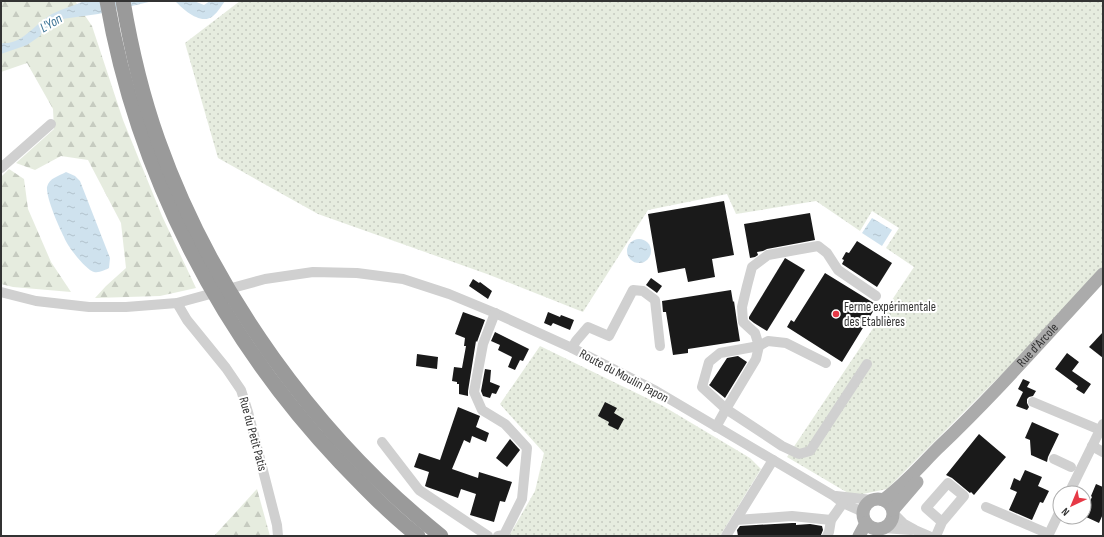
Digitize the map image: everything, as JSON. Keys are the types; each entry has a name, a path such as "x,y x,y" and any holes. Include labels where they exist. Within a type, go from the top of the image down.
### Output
{"highway":[{"path":"107,1 117,52 137,122 150,158 177,222 223,309 279,391 309,428 356,479 418,536"},
{"path":"122,1 134,60 159,141 190,216 238,305 283,371 315,413 351,454 394,496 441,536"}],"main road":[{"name":"Rue d'Arcole","path":"878,500 900,487 972,416 1103,274"},
{"name":"Rue d'Arcole","path":"893,511 907,492 944,454 972,416"},
{"path":"859,536 865,518 865,507 868,503 878,500 891,505 893,511 891,522 888,526 878,531 870,526 865,518"}],"street":[{"path":"1,168 51,124"},
{"path":"716,427 756,360 759,346 755,333 743,322 742,307 746,286 752,267 768,255 818,246 827,253 838,270 876,296"},
{"name":"Route du Moulin Papon","path":"1,292 36,301 88,308 126,308 177,303 265,280 313,272 357,273 403,279 449,294 495,313 572,348 656,391 834,496 843,504 865,518"},
{"path":"572,348 576,341 588,328 609,336 633,290 643,290 655,300 660,346"},
{"name":"Rue du Petit Patis","path":"177,303 187,320 226,368 241,390 277,525 278,536"},
{"path":"495,313 483,344 474,392 482,410 505,424 527,448 522,499 504,534 498,536"},
{"path":"826,363 786,344 768,341 759,346 720,353 709,362 702,387 726,409 782,446 798,454 810,451 867,364"},
{"path":"1033,402 1101,427 1073,485"},
{"path":"382,442 419,490 488,536"},
{"path":"1092,446 1103,452"},
{"path":"1054,459 1071,467"},
{"path":"726,536 772,460"},
{"name":"Route du Moulin Papon","path":"834,496 842,498 878,500"},
{"path":"828,536 831,520 843,504"},
{"path":"986,507 1048,535 1053,525"},
{"path":"893,511 904,524 929,536"},
{"path":"736,520 792,516 831,520"},
{"path":"936,536 942,522"},
{"path":"878,531 915,530"}],"green space":[{"path":"1,1 75,1 92,26 123,120 162,216 196,288 160,296 95,298 126,268 121,223 88,160 61,156 35,170 16,163 54,129 53,109 27,63 1,72"},
{"path":"240,1 1103,1 1103,273 887,489 853,496 787,457 914,267 886,248 899,228 872,211 860,231 816,201 736,214 727,194 648,210 583,312 487,274 318,214 218,158 185,43"},
{"path":"9,169 24,179 28,209 51,262 71,292 13,287 1,284 1,177"},
{"path":"540,346 663,406 750,458 761,469 720,536 509,536 535,491 544,453 500,404"},
{"path":"257,489 270,536 214,536"}],"water":[{"name":"L'Yon","path":"84,1 153,1 98,14 62,19 43,30 40,36 27,45 1,54 1,43 9,43 22,38 52,14"},
{"path":"175,1 194,1 204,5 210,1 225,1 213,16 208,19 203,19 192,15"},
{"path":"66,172 75,176 80,181 110,258 109,268 102,271 94,272 86,267 77,257 66,241 53,212 47,187 52,179"},
{"path":"872,218 892,230 882,246 862,233"},
{"path":"639,239 647,243 651,251 647,259 639,263 631,259 627,251 631,243"}],"building":[{"path":"724,201 734,255 712,259 715,277 688,282 685,268 658,273 648,214"},
{"path":"810,213 815,240 767,249 757,252 758,255 750,258 744,224"},
{"path":"857,241 892,263 877,287 842,264 844,260 842,259 846,252 849,253"},
{"path":"785,258 805,270 767,331 754,323 749,319 749,317"},
{"name":"Ferme expérimentale des Etablières","path":"825,273 877,305 842,362 787,327 791,320 794,322"},
{"path":"651,278 662,286 657,293 646,285"},
{"path":"473,279 479,283 480,282 492,291 488,299 469,286"},
{"path":"731,290 740,341 688,349 688,353 673,355 666,312 663,312 662,301"},
{"path":"463,312 485,320 477,342 476,341 468,396 459,394 459,384 452,381 454,367 462,368 466,346 464,346 465,338 455,334"},
{"path":"548,312 560,317 561,315 574,320 570,330 553,323 551,326 544,323"},
{"path":"495,332 529,349 523,361 520,360 515,370 508,367 512,357 498,350 500,345 491,341"},
{"path":"1103,332 1103,358 1089,347"},
{"path":"1067,353 1079,362 1072,371 1091,384 1084,394 1076,389 1078,386 1055,369"},
{"path":"417,354 438,357 437,369 416,366"},
{"path":"738,356 747,362 725,398 709,385 727,358"},
{"path":"485,369 491,370 490,382 500,386 496,394 492,393 490,398 483,396 481,391"},
{"path":"1023,379 1030,382 1027,387 1036,391 1033,396 1027,399 1029,407 1027,410 1016,406 1023,392 1018,389"},
{"path":"605,402 617,408 614,413 624,419 618,430 608,425 609,422 598,416"},
{"path":"458,407 480,416 476,427 489,433 486,442 472,436 470,443 464,440 452,469 478,478 479,472 512,482 505,502 500,501 494,522 470,515 476,494 461,489 458,498 427,487 425,486 429,472 414,467 419,453 440,460"},
{"path":"1032,422 1059,434 1047,462 1031,455 1030,440 1025,438"},
{"path":"979,434 1006,457 974,495 946,475"},
{"path":"510,439 520,450 507,467 496,458"},
{"path":"1025,470 1042,477 1038,486 1049,491 1043,503 1040,502 1032,520 1009,510 1017,492 1010,489 1014,478 1020,481"},
{"path":"1096,484 1103,487 1103,514 1099,523 1092,520 1092,494"},
{"path":"796,523 796,525 810,524 822,526 823,530 821,535 809,536 738,536 737,530 740,526"}],"place":[{"name":"Ferme expérimentale des Etablières","path":"836,314"}]}
